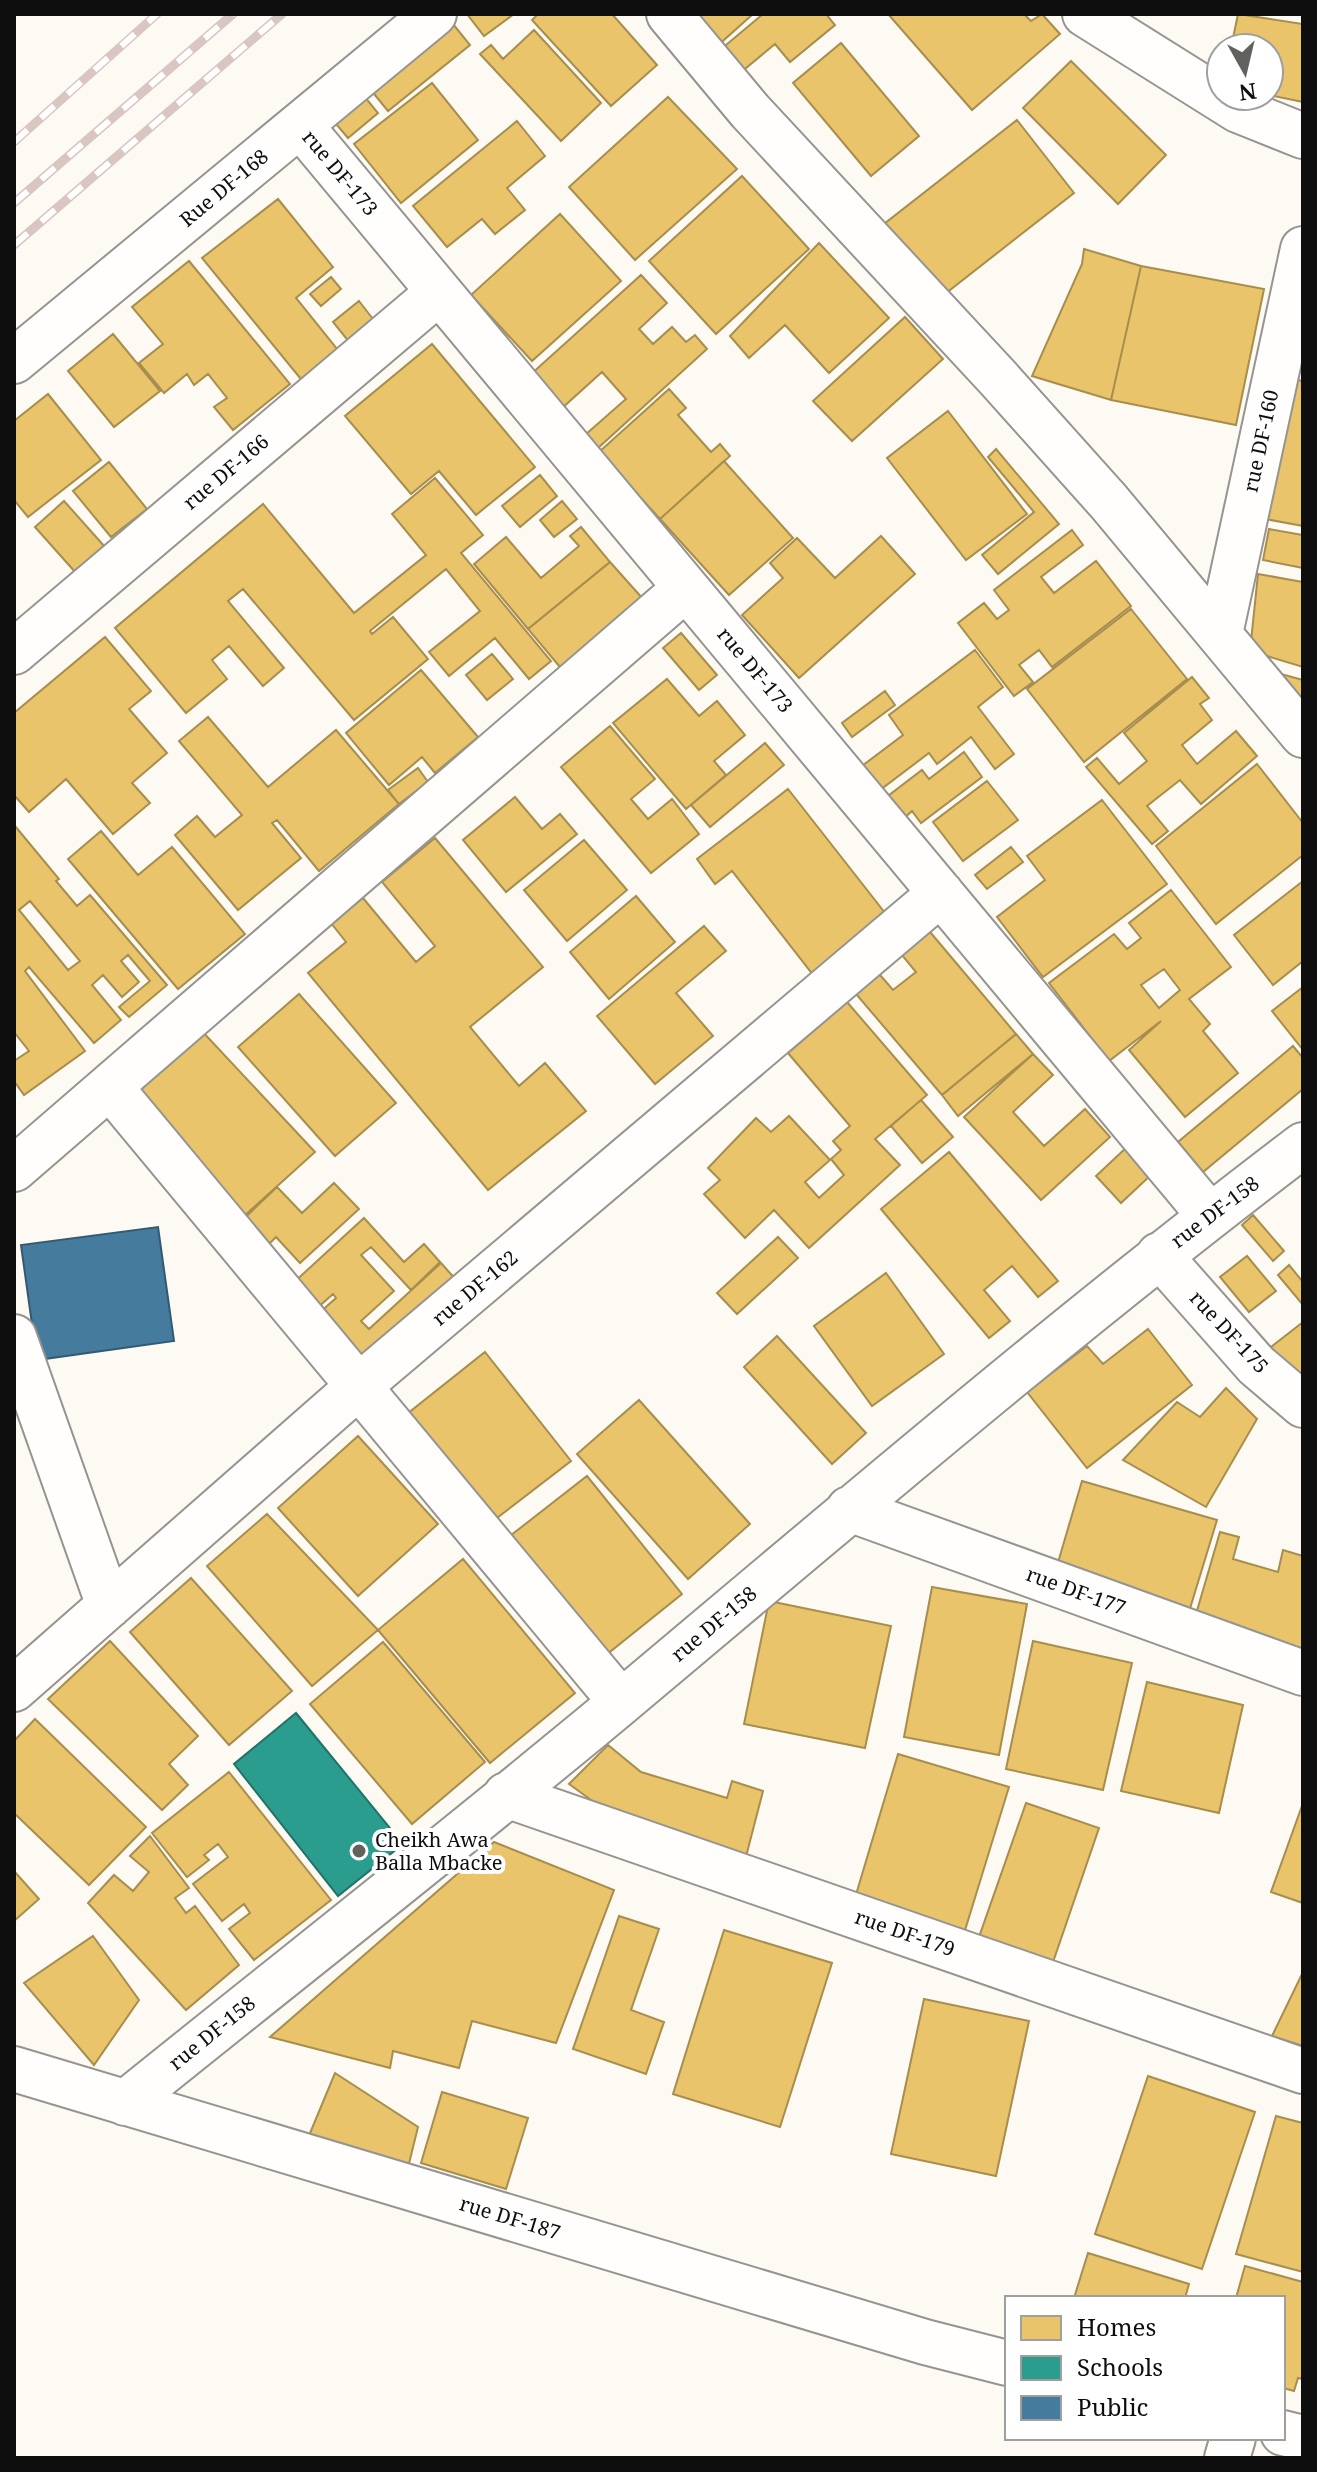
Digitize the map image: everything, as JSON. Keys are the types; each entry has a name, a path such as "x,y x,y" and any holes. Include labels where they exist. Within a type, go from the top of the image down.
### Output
{"street":[{"name":"Rue DF-168","path":"14,361 434,14"},
{"path":"669,14 750,111 1099,491 1303,735"},
{"path":"1085,14 1238,110 1303,136"},
{"name":"rue DF-173","path":"300,125 1210,1216"},
{"name":"rue DF-160","path":"1220,634 1303,249"},
{"name":"rue DF-166","path":"14,652 439,292"},
{"path":"14,1169 686,588"},
{"name":"rue DF-162","path":"14,1689 359,1386 941,893"},
{"path":"110,1087 621,1702"},
{"name":"rue DF-158","path":"125,2103 621,1702 849,1509 1159,1255 1303,1145"},
{"name":"rue DF-175","path":"1159,1255 1256,1365 1303,1405"},
{"path":"14,1337 109,1606"},
{"name":"rue DF-177","path":"849,1509 1303,1673"},
{"name":"rue DF-179","path":"506,1795 1303,2071"},
{"name":"rue DF-187","path":"14,2069 925,2342 1005,2362"}],"building: Homes":[{"path":"445,14 470,45 388,111 361,78"},
{"path":"467,14 514,14 484,36"},
{"path":"538,14 612,14 657,65 611,106 532,20"},
{"path":"684,14 753,14 715,48"},
{"path":"763,14 826,14 835,25 790,62 775,44 734,78 714,55"},
{"path":"888,14 1024,14 1031,21 1042,14 1060,34 972,110"},
{"path":"1238,14 1303,24 1303,102 1285,98 1285,32 1234,32"},
{"path":"534,30 601,103 561,141 480,54 491,45 503,59"},
{"path":"841,43 919,136 871,176 793,83"},
{"path":"1071,61 1166,155 1118,204 1023,108"},
{"path":"432,83 478,140 401,203 354,144"},
{"path":"355,85 378,113 348,138 336,124 352,111 341,97"},
{"path":"668,97 737,169 635,260 569,187"},
{"path":"1017,120 1074,193 941,297 884,224"},
{"path":"517,121 545,156 507,188 525,210 495,234 482,219 447,247 413,206"},
{"path":"742,176 809,249 716,334 649,261"},
{"path":"278,199 333,267 296,298 342,355 305,384 202,258"},
{"path":"560,214 621,281 532,361 471,295"},
{"path":"819,243 889,318 829,373 785,325 749,358 730,336"},
{"path":"1084,249 1141,266 1111,400 1032,376 1082,264"},
{"path":"189,261 290,384 233,430 214,407 227,398 208,374 194,385 187,374 164,393 139,363 163,344 132,307"},
{"path":"1141,266 1264,289 1236,425 1111,400"},
{"path":"641,275 667,303 639,329 653,344 672,327 686,342 695,335 707,349 598,448 585,435 626,399 602,372 561,409 530,375"},
{"path":"331,277 341,289 321,306 310,294"},
{"path":"359,301 376,323 350,343 333,322"},
{"path":"905,317 943,359 852,441 813,401"},
{"path":"113,334 160,391 114,427 68,371"},
{"path":"432,344 535,467 476,515 439,471 411,494 345,416"},
{"path":"1287,378 1303,381 1303,526 1260,518"},
{"path":"669,389 686,408 678,415 711,452 720,444 730,456 660,519 599,452"},
{"path":"48,394 101,460 28,517 14,500 14,421"},
{"path":"948,411 1027,514 966,560 887,458"},
{"path":"996,449 1059,524 998,574 982,555 1034,512 988,457"},
{"path":"724,461 793,538 729,595 660,519"},
{"path":"109,462 147,509 111,537 73,491"},
{"path":"540,475 557,496 520,527 502,506"},
{"path":"435,478 483,535 461,553 551,661 529,679 495,638 449,676 429,652 480,611 446,569 370,631 372,634 393,617 428,659 354,720 243,589 228,601 284,668 263,686 229,646 212,660 227,679 186,713 115,628 263,504 354,613 426,555 392,514"},
{"path":"64,501 105,547 76,573 35,527"},
{"path":"562,501 577,519 554,537 540,520"},
{"path":"581,527 610,562 528,629 474,564 506,537 541,578 579,546 570,536"},
{"path":"1269,529 1303,535 1303,568 1263,560"},
{"path":"1072,530 1083,545 1041,577 1054,593 1096,561 1131,606 1052,667 1039,650 1019,665 1033,682 1014,696 958,623 984,603 997,619 1009,610 994,590"},
{"path":"881,536 915,574 799,678 742,615 783,578 770,563 797,538 835,578"},
{"path":"610,562 643,599 560,667 528,629"},
{"path":"1258,574 1303,582 1303,667 1250,651"},
{"path":"1131,609 1187,679 1084,762 1027,689"},
{"path":"681,633 717,675 699,690 663,648"},
{"path":"105,637 151,691 129,709 167,753 132,783 150,803 113,834 66,779 29,812 14,795 14,713"},
{"path":"975,650 1003,687 978,707 1014,754 995,769 971,737 937,764 929,753 880,790 862,766 903,735 889,715"},
{"path":"492,654 513,679 487,700 466,675"},
{"path":"421,670 478,737 435,773 422,757 389,785 346,733"},
{"path":"1266,670 1303,680 1303,717"},
{"path":"1192,677 1209,698 1200,704 1212,720 1182,745 1197,764 1236,731 1257,756 1201,804 1180,780 1147,806 1168,831 1152,844 1086,767 1097,758 1119,784 1147,761 1124,733"},
{"path":"667,679 699,716 717,701 745,735 714,761 726,775 686,809 613,723"},
{"path":"885,691 895,705 852,737 842,723"},
{"path":"208,717 268,787 336,730 399,804 319,871 277,820 272,823 301,858 238,910 175,835 197,816 215,837 242,815 179,741"},
{"path":"610,726 655,779 631,799 648,819 672,799 699,834 651,873 561,767"},
{"path":"765,743 784,765 710,827 691,805"},
{"path":"964,752 982,777 921,823 912,811 901,821 884,799 922,770 929,779"},
{"path":"1257,764 1303,823 1303,855 1216,924 1156,846"},
{"path":"418,768 428,782 399,804 388,790"},
{"path":"987,781 1018,820 963,861 933,822"},
{"path":"788,789 889,918 814,976 732,871 715,884 697,859"},
{"path":"515,797 542,829 560,814 577,834 506,892 463,840"},
{"path":"1102,800 1167,884 1043,977 997,917 1045,880 1027,856"},
{"path":"15,826 77,906 90,895 167,985 129,1017 119,1007 150,981 128,955 121,961 139,982 122,997 103,975 92,985 121,1020 94,1043 29,967 25,971 85,1051 24,1095 14,1081 14,1061 29,1051 14,1032","holes":["30,901 80,961 68,970 19,910"]},
{"path":"101,831 138,875 172,847 245,934 178,989 68,859"},
{"path":"435,838 543,967 470,1027 519,1086 545,1063 586,1111 488,1190 308,973 346,942 331,923 363,898 416,962 435,946 382,882"},
{"path":"584,840 627,890 567,941 524,890"},
{"path":"1011,847 1023,862 987,889 975,875"},
{"path":"1303,881 1303,961 1273,985 1234,935"},
{"path":"1171,890 1231,967 1189,999 1210,1024 1203,1031 1238,1073 1185,1117 1129,1050 1161,1021 1109,1061 1049,983 1114,934 1127,949 1141,938 1129,923","holes":["1164,969 1180,990 1159,1008 1141,985"]},
{"path":"636,896 675,942 609,999 570,952"},
{"path":"704,926 726,951 676,993 713,1036 655,1084 597,1016"},
{"path":"925,926 1016,1034 942,1095 851,988 874,968 893,990 916,972 897,949"},
{"path":"1303,987 1303,1050 1272,1011"},
{"path":"299,994 396,1103 335,1156 238,1047"},
{"path":"847,1002 927,1095 875,1139 900,1165 809,1248 774,1210 745,1238 704,1194 720,1180 708,1168 756,1118 771,1132 789,1116 830,1160 805,1182 819,1198 844,1175 831,1159 841,1150 833,1141 850,1126 788,1053"},
{"path":"200,1029 315,1152 243,1217 129,1093"},
{"path":"1016,1034 1033,1054 958,1116 942,1095"},
{"path":"1293,1046 1303,1058 1303,1089 1203,1172 1178,1142"},
{"path":"1033,1054 1053,1075 1013,1112 1044,1146 1085,1109 1110,1137 1041,1200 964,1117"},
{"path":"921,1100 953,1137 922,1163 891,1126"},
{"path":"1127,1147 1152,1174 1121,1203 1096,1176"},
{"path":"949,1152 1058,1281 1038,1297 1012,1266 984,1290 1010,1321 989,1338 881,1209"},
{"path":"334,1183 359,1209 300,1263 276,1237 261,1252 291,1285 364,1218 404,1262 424,1244 440,1262 411,1290 371,1247 361,1255 394,1291 361,1321 369,1329 441,1263 458,1282 357,1374 310,1321 336,1298 333,1294 306,1318 234,1228 277,1187 302,1213"},
{"path":"1253,1215 1284,1251 1273,1261 1242,1225"},
{"path":"778,1237 798,1258 737,1314 717,1293"},
{"path":"1247,1256 1276,1291 1249,1312 1220,1277"},
{"path":"1289,1265 1303,1282 1303,1305 1278,1275"},
{"path":"886,1273 944,1354 872,1406 814,1326"},
{"path":"1303,1322 1303,1374 1296,1380 1271,1347"},
{"path":"1148,1329 1192,1385 1087,1468 1027,1392 1087,1346 1103,1364"},
{"path":"777,1336 866,1433 832,1464 744,1367"},
{"path":"485,1352 571,1461 493,1521 407,1414"},
{"path":"1226,1388 1257,1419 1206,1507 1123,1460 1177,1402 1200,1417"},
{"path":"639,1400 750,1524 688,1579 577,1454"},
{"path":"358,1436 438,1524 358,1596 278,1508"},
{"path":"587,1476 682,1594 606,1655 510,1536"},
{"path":"1082,1481 1217,1520 1188,1615 1054,1576"},
{"path":"267,1514 378,1630 312,1686 207,1566"},
{"path":"1220,1532 1239,1537 1233,1559 1278,1572 1283,1550 1303,1556 1303,1653 1194,1621"},
{"path":"463,1559 575,1693 490,1763 378,1630"},
{"path":"191,1578 292,1691 229,1745 130,1632"},
{"path":"932,1587 1027,1604 999,1755 904,1737"},
{"path":"769,1601 891,1626 865,1748 744,1724"},
{"path":"110,1641 198,1736 169,1764 188,1785 162,1810 48,1699"},
{"path":"1033,1641 1132,1663 1103,1790 1006,1769"},
{"path":"383,1642 485,1762 412,1824 310,1704"},
{"path":"1147,1682 1243,1705 1219,1813 1121,1791"},
{"path":"35,1719 146,1827 89,1885 14,1813 14,1741"},
{"path":"608,1745 641,1772 727,1798 732,1781 763,1791 743,1868 649,1842 569,1784"},
{"path":"898,1754 1009,1787 962,1940 852,1908"},
{"path":"229,1772 331,1900 254,1960 229,1929 250,1913 244,1904 222,1921 193,1884 228,1857 218,1844 204,1855 209,1860 187,1877 152,1833"},
{"path":"1026,1803 1099,1828 1052,1965 978,1940"},
{"path":"1303,1803 1303,1903 1271,1892"},
{"path":"150,1836 189,1888 175,1898 186,1913 195,1906 239,1965 186,2010 88,1903 114,1875 133,1891 149,1872 130,1856"},
{"path":"494,1842 614,1890 556,2043 472,2021 459,2068 393,2051 390,2068 270,2037"},
{"path":"14,1871 39,1899 14,1921"},
{"path":"619,1916 659,1929 631,2010 664,2022 646,2074 573,2049"},
{"path":"724,1930 832,1963 780,2127 673,2094"},
{"path":"93,1936 139,2000 94,2065 24,1983"},
{"path":"1303,1972 1303,2046 1272,2036"},
{"path":"924,1999 1029,2021 996,2176 891,2154"},
{"path":"335,2073 418,2127 404,2184 303,2150"},
{"path":"1148,2076 1255,2112 1202,2269 1095,2234"},
{"path":"442,2092 528,2118 506,2189 421,2163"},
{"path":"1276,2116 1303,2123 1303,2272 1236,2254"},
{"path":"1088,2253 1189,2284 1186,2296 1075,2296"},
{"path":"1245,2266 1303,2282 1303,2379 1298,2378 1294,2391 1285,2389 1285,2296 1237,2296"}],"building: Schools":[{"path":"296,1713 403,1844 338,1896 234,1764"}],"building: Public":[{"path":"158,1227 174,1341 37,1360 21,1245"}],"railway":[{"path":"14,142 157,14"},
{"path":"14,203 233,14"},
{"path":"14,245 282,14"}],"place":[{"name":"Cheikh Awa Balla Mbacke","path":"359,1851"}]}
